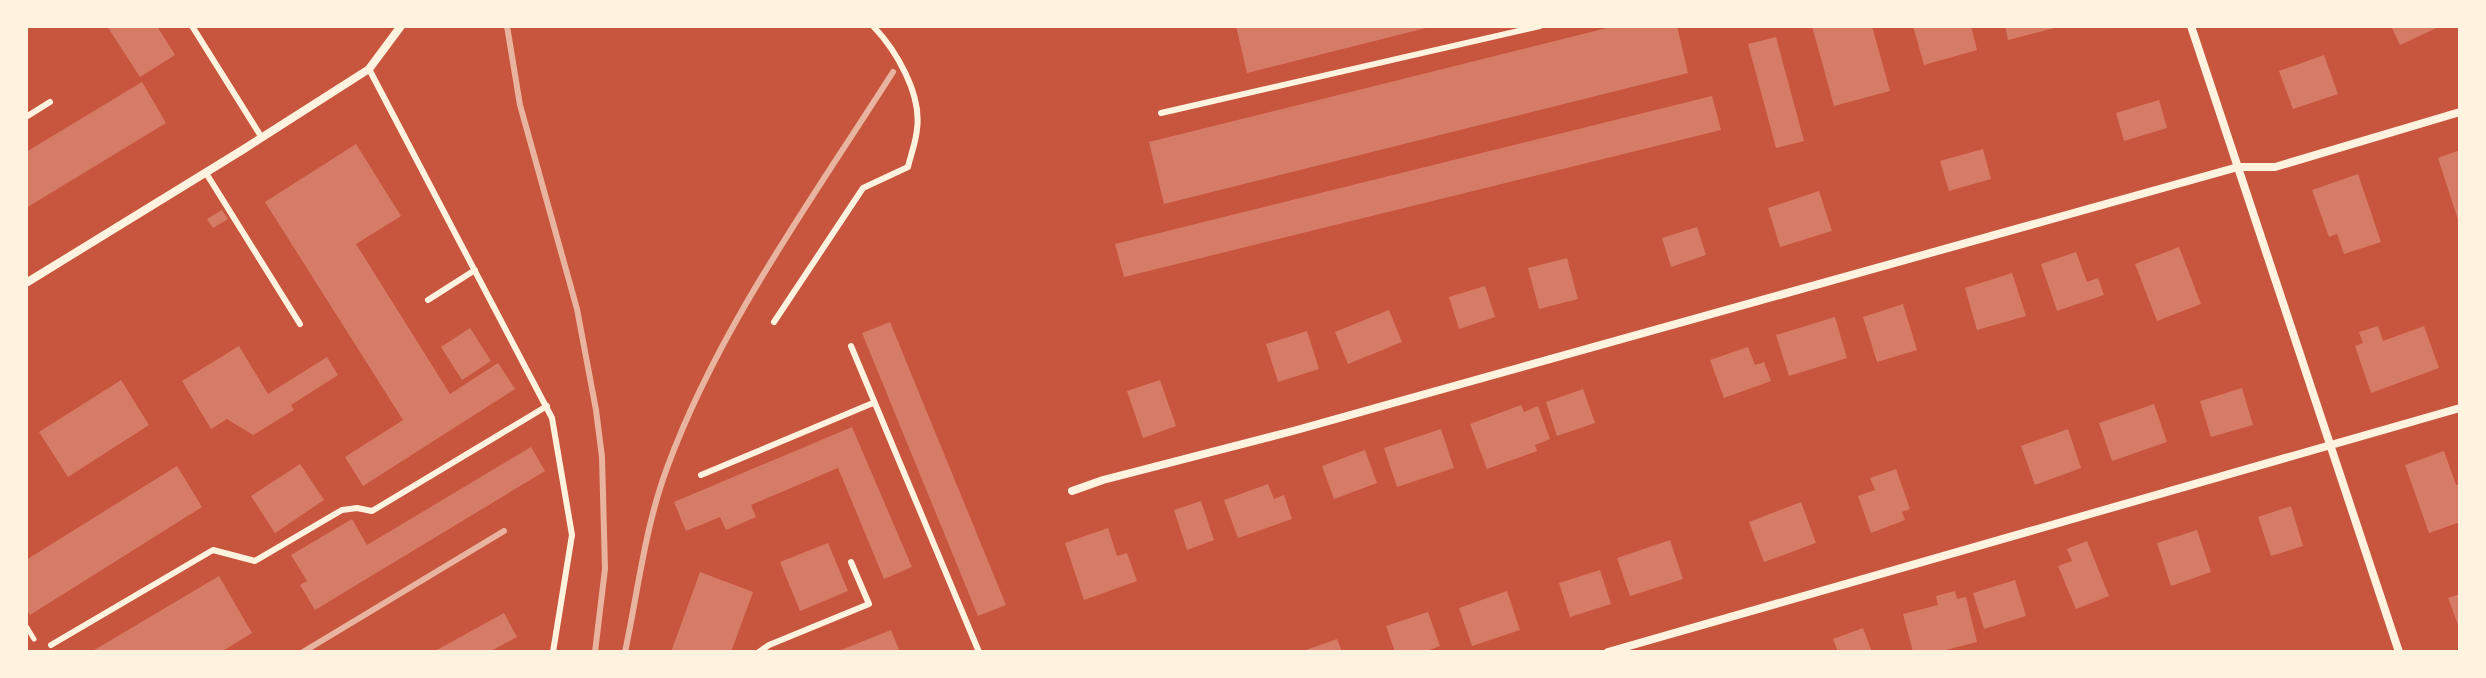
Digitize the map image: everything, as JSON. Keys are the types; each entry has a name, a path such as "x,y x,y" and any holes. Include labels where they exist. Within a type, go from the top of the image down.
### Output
{"street":[{"path":"26,283 262,139 369,69 401,26"},
{"path":"2191,26 2399,652"},
{"path":"1072,491 2238,167 2275,167 2460,112"},
{"path":"1608,652 2460,408"}],"lane":[{"path":"192,26 262,139"},
{"path":"774,322 863,188 908,167 918,126 910,83 891,45 873,26"},
{"path":"1161,113 1540,26"},
{"path":"369,69 552,418 572,535 553,652"},
{"path":"26,117 50,102"},
{"path":"206,173 300,324"},
{"path":"428,300 475,270"},
{"path":"851,346 979,652"},
{"path":"701,475 873,403"},
{"path":"51,645 213,550 255,561 342,510 357,508 372,511 547,406"},
{"path":"759,652 769,645 869,604 851,562"}],"building":[{"path":"107,26 157,26 175,55 140,77"},
{"path":"1236,26 1430,26 1430,27 1247,73"},
{"path":"1615,26 1677,26 1688,73 1164,204 1149,142"},
{"path":"1812,26 1872,26 1890,91 1834,106"},
{"path":"1913,26 1971,26 1977,50 1924,65"},
{"path":"2005,26 2058,26 2058,27 2008,40"},
{"path":"2391,26 2441,26 2400,45"},
{"path":"1776,37 1804,141 1776,148 1748,44"},
{"path":"2324,55 2338,94 2293,109 2279,71"},
{"path":"142,82 166,123 26,208 26,152"},
{"path":"1712,96 1721,130 1124,277 1115,244"},
{"path":"2159,100 2167,128 2124,141 2116,113"},
{"path":"356,144 401,216 356,244 450,394 498,363 515,389 363,486 345,457 403,420 265,202"},
{"path":"1983,149 1991,179 1949,191 1940,161"},
{"path":"2460,150 2460,223 2459,223 2438,158"},
{"path":"2358,174 2381,242 2344,254 2337,234 2329,237 2312,190"},
{"path":"1819,191 1832,231 1780,247 1768,208"},
{"path":"222,210 228,219 213,228 207,219"},
{"path":"1697,227 1706,255 1671,267 1662,238"},
{"path":"2179,247 2201,304 2157,321 2135,264"},
{"path":"2076,252 2087,282 2098,278 2104,295 2057,311 2041,264"},
{"path":"1567,258 1578,299 1539,309 1528,268"},
{"path":"2012,273 2026,316 1977,330 1965,288"},
{"path":"1485,286 1495,317 1459,329 1449,297"},
{"path":"1903,304 1917,350 1877,362 1863,317"},
{"path":"1389,310 1402,342 1348,364 1335,332"},
{"path":"1835,317 1847,358 1789,376 1776,335"},
{"path":"890,322 1006,605 978,616 862,333"},
{"path":"2378,326 2383,341 2424,326 2439,368 2371,393 2355,346 2363,343 2359,332"},
{"path":"470,328 491,361 462,380 441,347"},
{"path":"1307,331 1319,369 1278,382 1266,344"},
{"path":"239,346 268,394 327,357 338,375 291,405 294,410 253,435 227,419 211,429 182,381"},
{"path":"1748,347 1755,365 1764,362 1771,381 1724,398 1710,360"},
{"path":"121,380 149,425 68,477 39,432"},
{"path":"1160,380 1176,426 1143,438 1127,391"},
{"path":"2242,388 2253,425 2211,437 2200,401"},
{"path":"1583,389 1595,423 1557,436 1546,402"},
{"path":"2154,404 2167,442 2112,461 2099,423"},
{"path":"1521,405 1524,412 1538,406 1550,439 1535,445 1537,451 1487,469 1470,424"},
{"path":"852,427 912,567 884,579 838,468 751,505 756,517 726,530 720,517 686,531 674,502"},
{"path":"1441,429 1454,468 1397,487 1384,448"},
{"path":"2068,429 2081,468 2035,485 2021,446"},
{"path":"531,447 545,471 315,610 300,585 307,581 291,555 352,519 367,545"},
{"path":"1365,450 1377,483 1334,499 1322,466"},
{"path":"2444,451 2456,485 2460,484 2460,522 2429,533 2405,465"},
{"path":"300,464 324,500 275,533 251,496"},
{"path":"177,466 202,507 30,615 26,609 26,560"},
{"path":"1896,469 1910,509 1902,512 1905,520 1871,533 1858,496 1875,490 1870,478"},
{"path":"1268,484 1274,499 1284,495 1292,519 1238,538 1224,500"},
{"path":"1201,501 1214,540 1187,550 1174,510"},
{"path":"1801,502 1816,543 1764,562 1749,522"},
{"path":"2291,506 2303,546 2271,556 2258,517"},
{"path":"1108,528 1117,556 1127,553 1137,581 1084,600 1065,543"},
{"path":"2197,530 2211,572 2171,586 2157,543"},
{"path":"1670,540 1683,579 1630,596 1617,558"},
{"path":"2087,541 2109,596 2076,609 2058,566 2072,561 2067,549"},
{"path":"828,543 848,591 800,611 780,562"},
{"path":"1600,570 1611,604 1570,617 1559,583"},
{"path":"700,572 753,592 731,652 671,652"},
{"path":"219,576 252,633 221,652 91,652"},
{"path":"2015,580 2026,616 1984,629 1973,593"},
{"path":"1507,591 1520,630 1472,646 1459,608"},
{"path":"1955,591 1957,599 1966,597 1977,642 1938,652 1913,652 1903,614 1938,605 1936,596"},
{"path":"2460,594 2460,630 2448,598"},
{"path":"1428,612 1440,646 1424,652 1395,652 1386,626"},
{"path":"504,613 517,637 489,652 433,652"},
{"path":"1863,628 1872,652 1838,652 1833,639"},
{"path":"891,630 900,652 836,652"},
{"path":"1337,639 1342,652 1300,652"}],"railway":[{"path":"507,26 520,105 577,309 596,410 602,457 605,569 595,652"},
{"path":"625,652 659,490 688,416 769,265 893,72"},
{"path":"303,652 504,531"}]}
